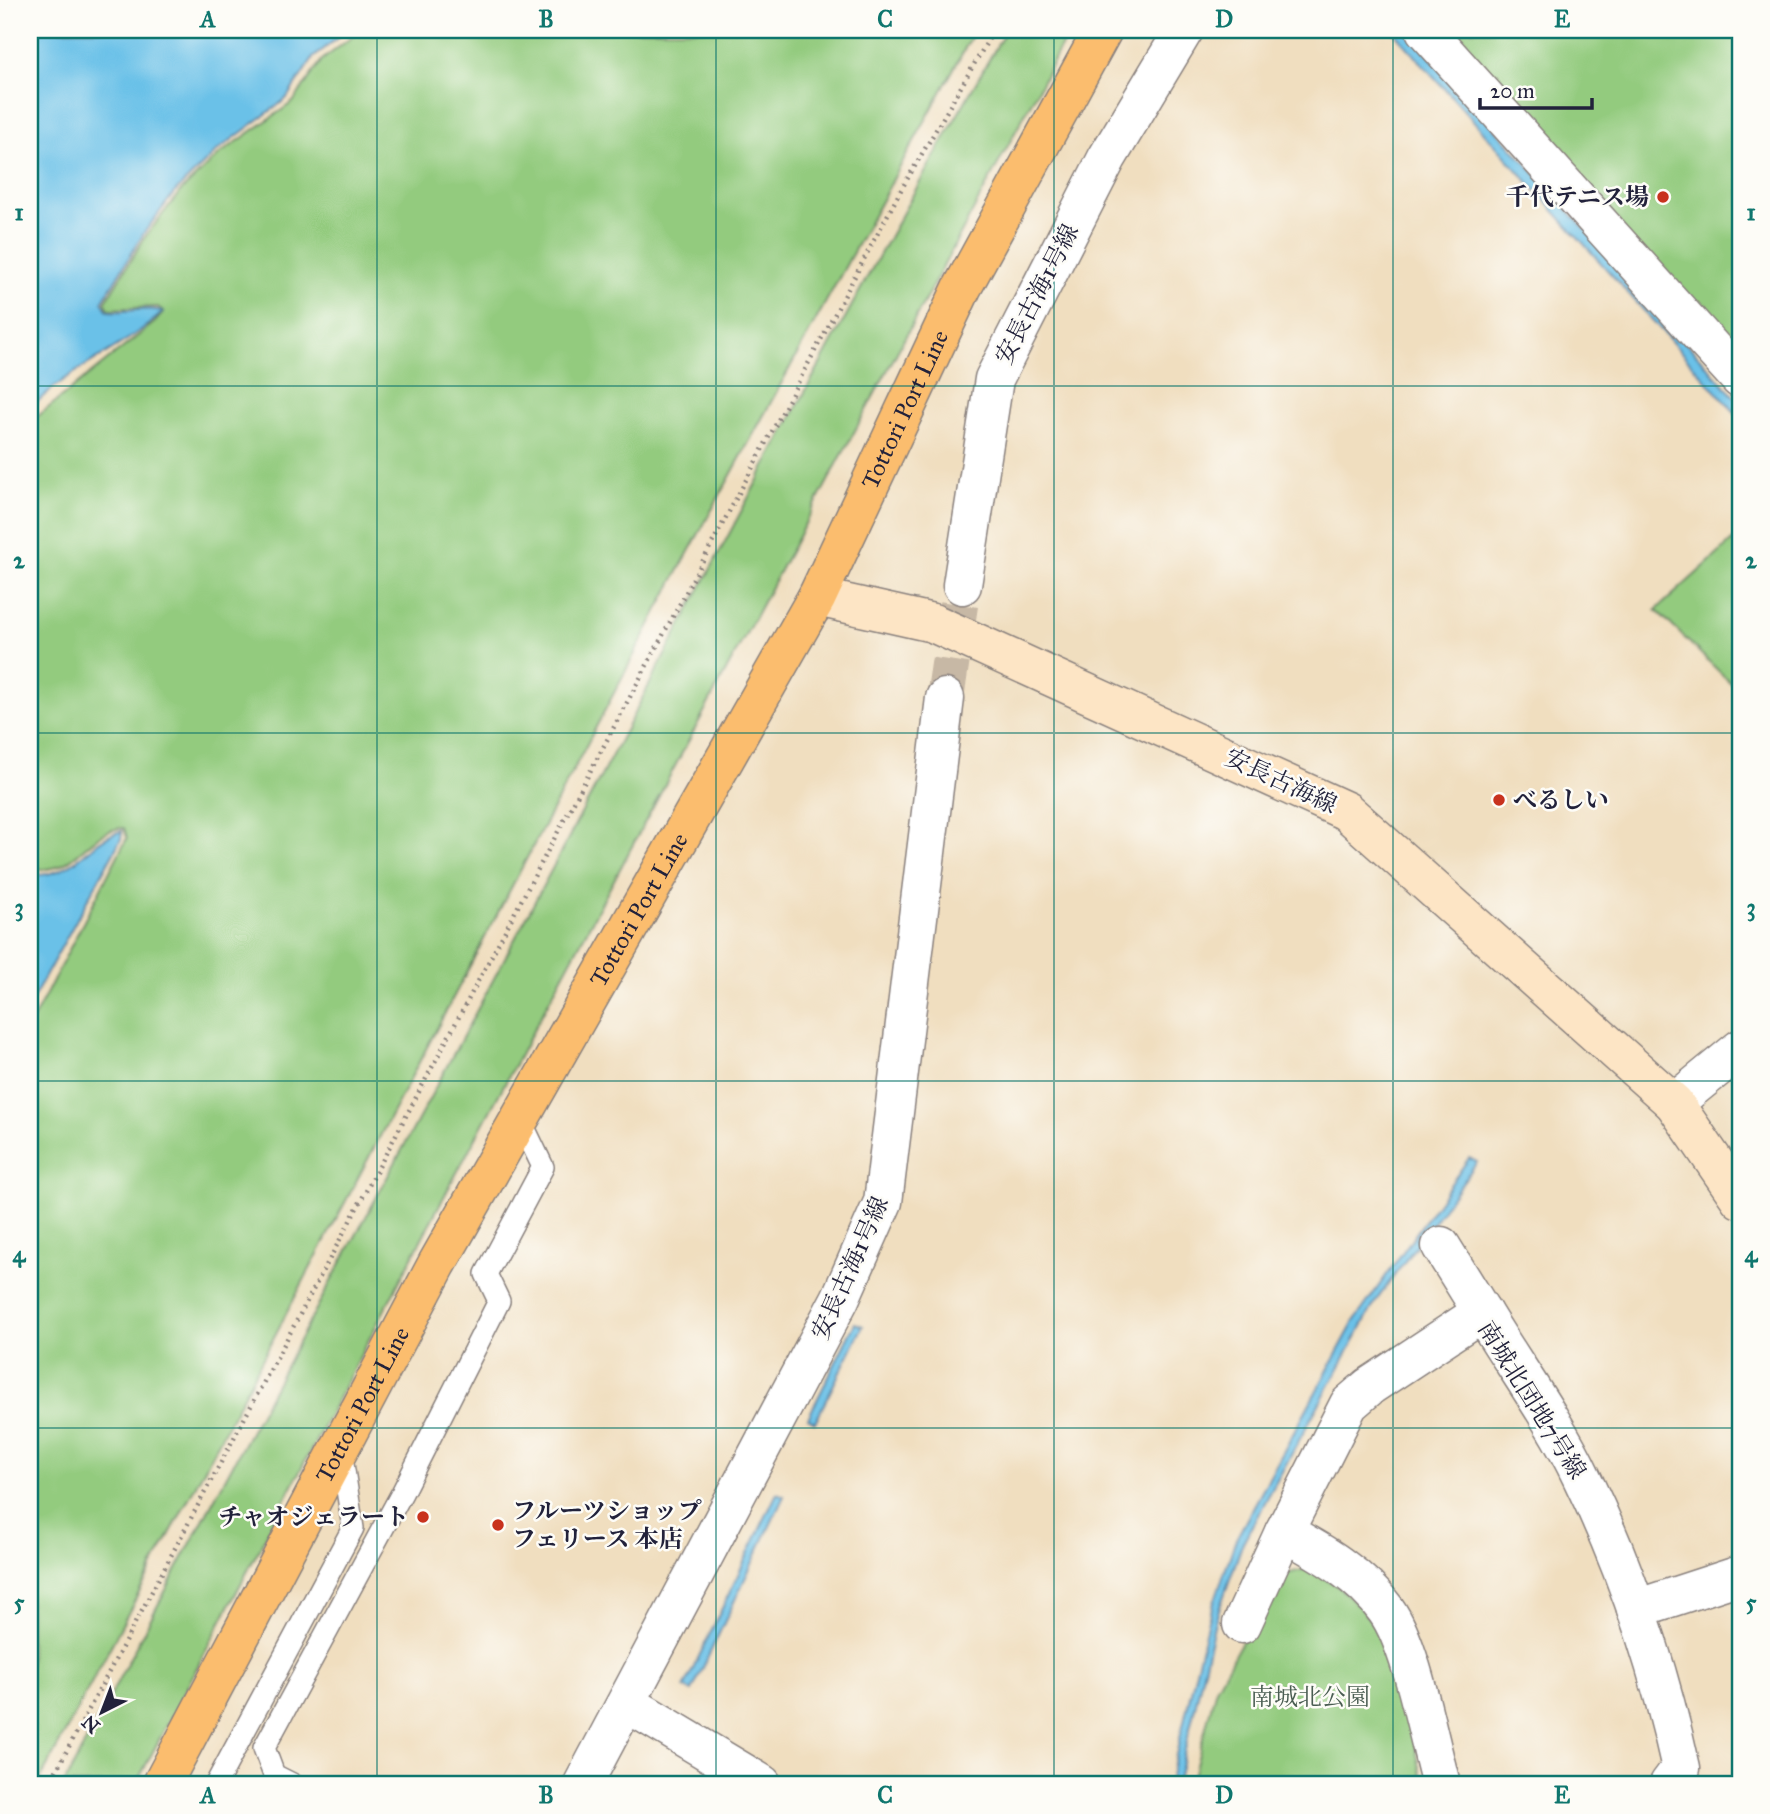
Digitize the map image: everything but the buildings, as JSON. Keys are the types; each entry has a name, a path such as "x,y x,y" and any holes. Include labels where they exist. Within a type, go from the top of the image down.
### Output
{"main road":[{"name":"Tottori Port Line","path":"162,1784 437,1264 817,597 962,288 1103,30"}],"street":[{"name":"安長古海1号線","path":"962,584 995,379 1107,158 1184,30"},
{"path":"1425,30 1740,379"},
{"name":"安長古海線","path":"817,597 933,622 1346,811 1674,1102 1740,1199"},
{"name":"安長古海1号線","path":"583,1784 840,1299 883,1202 945,698"},
{"path":"1674,1102 1740,1049"},
{"path":"1441,1246 1482,1312"},
{"name":"南城北団地7号線","path":"1242,1624 1284,1532 1349,1404 1370,1386 1482,1312 1581,1475 1636,1609 1668,1709 1681,1768 1670,1784"},
{"path":"1284,1532 1361,1581 1387,1611 1404,1649 1441,1784"},
{"path":"1636,1609 1740,1575"},
{"path":"627,1703 762,1784"}],"lane":[{"path":"292,1784 274,1775 264,1748 402,1493 499,1301 486,1274 543,1167 520,1119"},
{"path":"216,1784 353,1528 341,1446"}],"path":[{"path":"49,1784 901,190 994,30"}],"green space":[{"path":"361,30 975,30 680,568 38,1784 30,1784 30,1025 127,838 124,828 112,830 91,842 64,864 53,868 40,869 30,858 30,435 33,420 164,312 158,307 109,309 105,302 145,237 180,192 221,153 293,102 322,60"},
{"path":"1006,30 1070,30 431,1221 136,1784 64,1784 767,463"},
{"name":"千代テニス場","path":"1432,30 1740,30 1740,365"},
{"path":"1740,534 1740,692 1656,610"},
{"name":"南城北公園","path":"1309,1568 1339,1587 1361,1609 1379,1633 1392,1660 1401,1689 1424,1784 1191,1784 1216,1688 1278,1576"}],"water":[{"path":"30,30 347,30 313,58 286,99 218,150 174,193 144,233 102,302 108,311 163,312 59,383 30,410"},
{"path":"1392,30 1407,30 1740,403 1740,418"},
{"path":"122,831 121,839 30,1004 30,868 40,875 53,873 74,862 100,841"},
{"path":"1469,1158 1477,1162 1376,1301 1243,1542 1215,1621 1177,1784 1169,1784 1208,1620 1236,1539 1355,1320"},
{"path":"855,1323 863,1326 815,1422 808,1418"},
{"path":"777,1493 784,1496 692,1691 684,1688"}],"tunnel":[{"path":"945,698 962,585"}],"place":[{"name":"千代テニス場","path":"1663,197"},
{"name":"べるしい","path":"1499,800"},
{"name":"チャオジェラート","path":"423,1517"},
{"name":"フルーツショップ フェリース 本店","path":"498,1525"}]}
